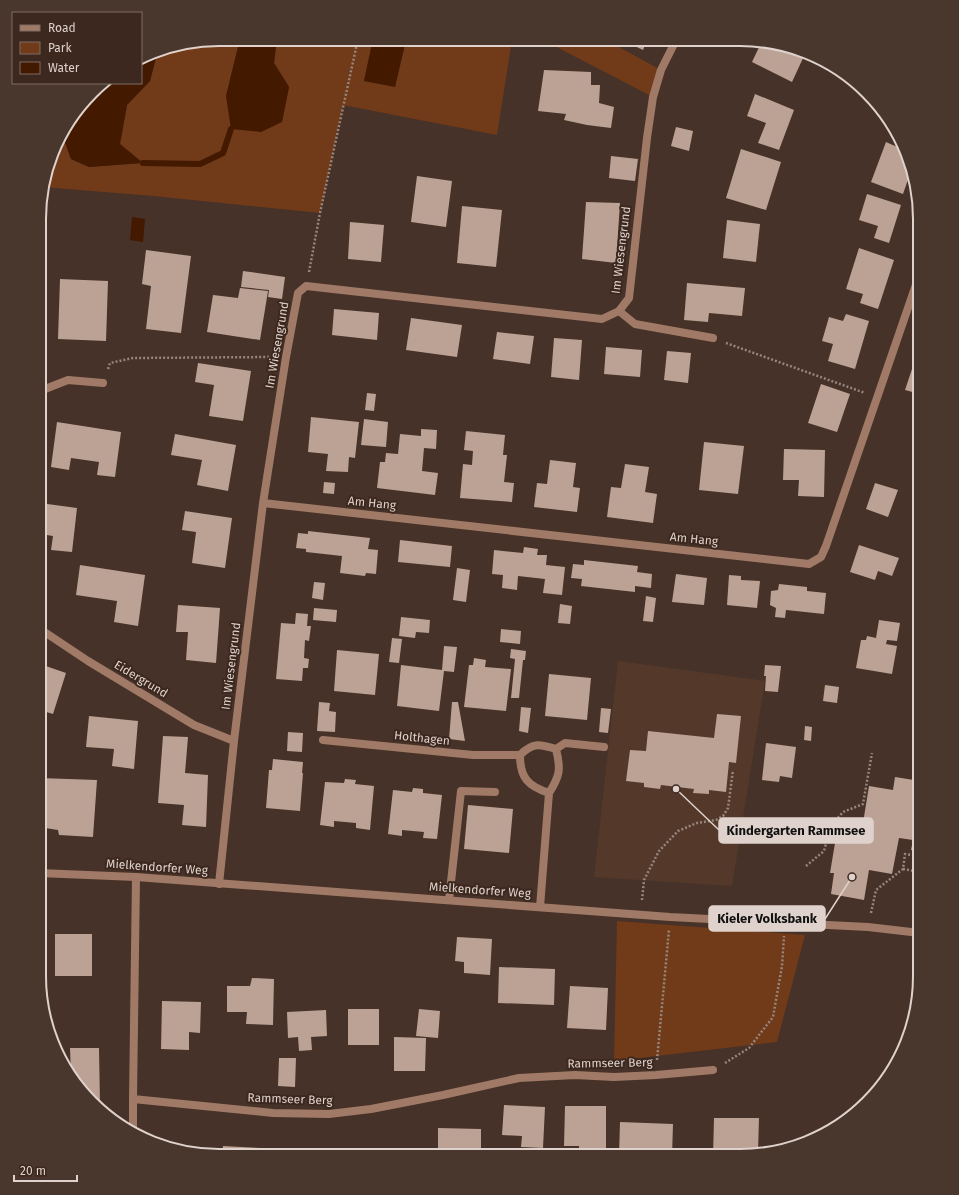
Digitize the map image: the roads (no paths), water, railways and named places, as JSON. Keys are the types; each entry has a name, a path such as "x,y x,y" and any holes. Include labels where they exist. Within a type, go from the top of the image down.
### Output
{"street":[{"name":"Im Wiesengrund","path":"219,884 234,741 263,503 286,357 298,293 306,286 602,318 619,311 629,298 646,138 654,97 661,70 673,46"},
{"name":"Am Hang","path":"263,503 809,564 821,557 826,546 913,293"},
{"path":"619,311 635,324 713,338"},
{"path":"46,389 68,380 102,383"},
{"name":"Eidergrund","path":"46,633 75,653 194,725 234,741"},
{"name":"Holthagen","path":"323,740 473,755 520,755"},
{"path":"549,793 535,788 524,778 520,765 520,755 529,746 542,745 556,749 565,743 604,747"},
{"path":"540,907 549,793 557,780 560,765 556,749"},
{"path":"449,900 461,791 495,792"},
{"name":"Mielkendorfer Weg","path":"46,873 136,877 670,917 868,927 913,932"},
{"path":"133,1126 136,877"},
{"name":"Rammseer Berg","path":"133,1099 273,1113 329,1114 371,1109 443,1096 519,1078 575,1075 656,1075 713,1070"}],"water":[{"path":"238,46 276,46 274,63 289,87 282,122 261,132 231,129 226,96"},
{"path":"372,46 405,46 395,87 364,81"},
{"path":"156,58 150,81 127,105 120,144 143,163 89,167 71,159 65,142 75,123 89,105 111,84 142,84 142,64"},
{"path":"132,217 145,219 143,242 130,240"}],"waterway":[{"path":"143,163 200,164 223,153 231,129"}],"place":[{"name":"Kindergarten Rammsee","path":"676,789"},
{"name":"Kieler Volksbank","path":"852,877"}]}
